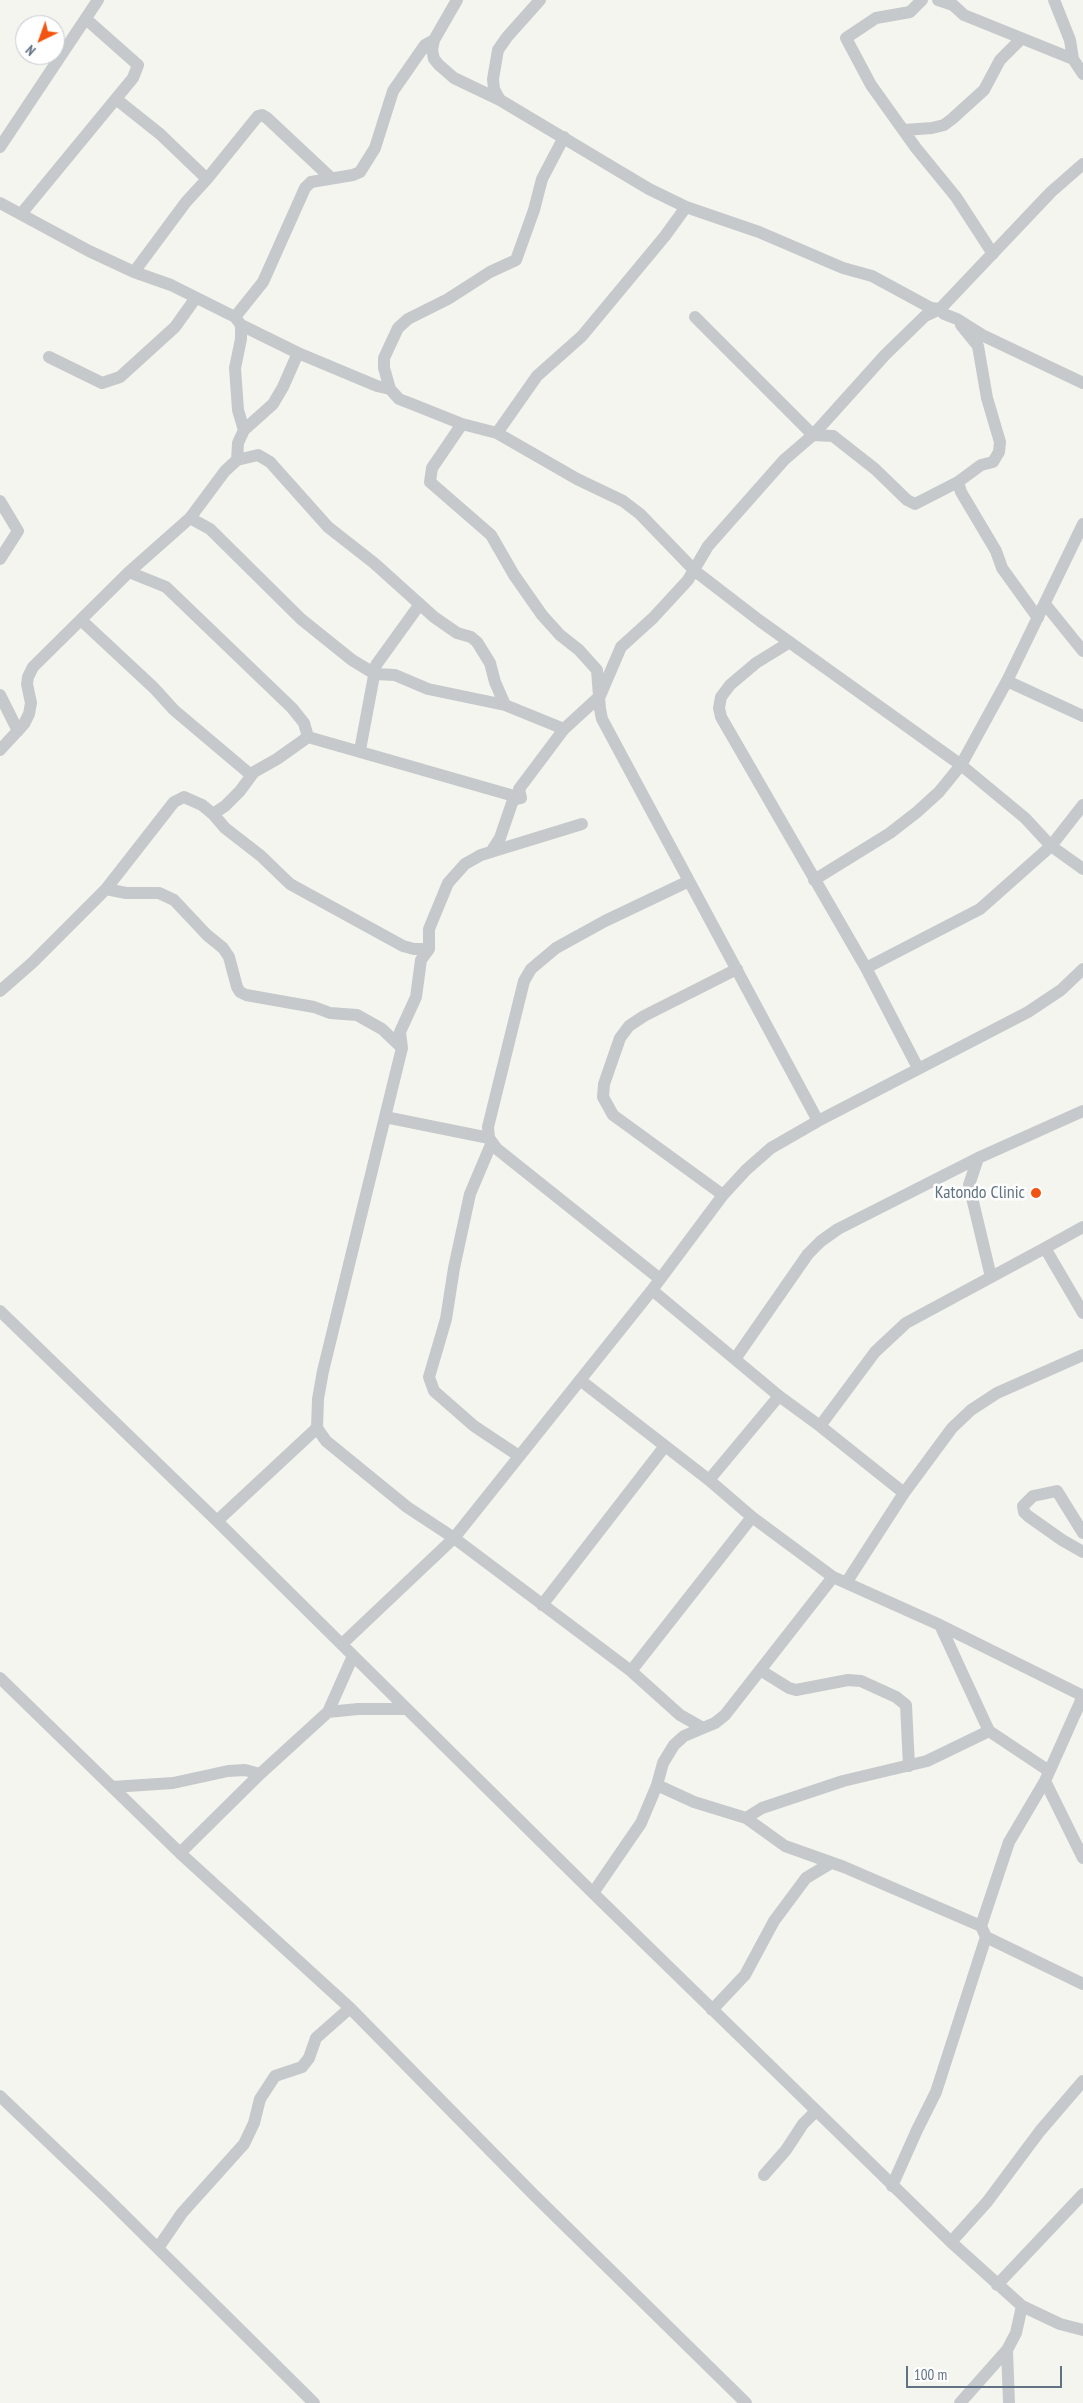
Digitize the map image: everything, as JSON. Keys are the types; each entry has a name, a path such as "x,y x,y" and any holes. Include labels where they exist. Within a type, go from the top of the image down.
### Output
{"street":[{"path":"0,147 98,0"},
{"path":"457,0 434,40 432,50 438,64 454,78 500,100 649,189 686,207 758,232 843,268 872,276 909,298 931,308 940,309 944,314 957,319 984,336 1083,383"},
{"path":"500,100 494,89 493,80 498,50 507,36 540,0"},
{"path":"910,12 916,0"},
{"path":"922,0 910,12 876,18 846,38 871,85 966,211 992,254"},
{"path":"938,0 953,5 964,14 1021,39 1073,59"},
{"path":"1054,0 1070,40 1073,59 1083,74"},
{"path":"21,214 133,78 138,65 86,18"},
{"path":"904,130 932,128 944,125 952,119 984,90 1000,60 1021,39"},
{"path":"244,430 238,410 235,368 241,339 238,321 263,282 305,188 311,182 330,177 353,175 360,172 382,128 393,91 426,45 434,40"},
{"path":"411,65 438,64"},
{"path":"116,99 160,134 208,180"},
{"path":"134,272 186,202 208,180 258,116 262,115 330,177"},
{"path":"564,137 542,179 534,210 516,260 490,272 408,320 398,328 384,358 384,368 390,388 399,399 462,424 497,433 577,479 622,501 640,514 695,570 790,642 961,765 1019,812 1051,846 1083,869"},
{"path":"521,798 520,789 564,729 600,696 621,647 653,618 695,570 708,546 784,460 813,435 885,355 925,316 940,309 1050,192 1083,164"},
{"path":"0,203 89,251 134,272 171,285 298,353 377,386 390,388"},
{"path":"497,433 537,376 582,336 665,236 686,207"},
{"path":"49,357 102,383 120,377 175,327 195,299"},
{"path":"695,317 813,435 834,436 914,504 958,482 981,465 993,462 999,452 1000,442 987,398 978,346 957,319"},
{"path":"236,460 238,444 244,430 273,404 283,388 298,353"},
{"path":"462,424 432,468 430,482 491,535 514,575 542,616 592,664 599,677 602,719 818,1121"},
{"path":"0,750 18,731 30,714 31,703 27,684 33,667 129,572 190,518 225,471 236,460 258,455 270,462 328,527 457,634 471,637 477,642 490,664 505,705"},
{"path":"958,482 961,492 996,551 1002,568 1038,618"},
{"path":"0,501 18,531 0,559"},
{"path":"190,518 210,529 296,615 352,660 375,674 395,675 428,689 505,705 564,729"},
{"path":"814,880 890,833 917,812 939,792 961,765 1007,681 1083,524"},
{"path":"129,572 166,587 292,708 304,723 308,737"},
{"path":"360,750 379,658 420,604"},
{"path":"1045,604 1083,651"},
{"path":"81,620 154,688 174,710 251,775"},
{"path":"790,642 756,663 730,685 721,697 719,708 721,717 866,968 918,1068"},
{"path":"1007,681 1083,716"},
{"path":"0,695 18,731"},
{"path":"213,814 225,806 240,791 251,775 308,737 360,750 521,798"},
{"path":"0,991 32,963 106,889 174,802 184,797 202,805 213,814 225,828 261,856 290,884 403,946 414,949 429,949"},
{"path":"491,852 500,838 513,800 521,798"},
{"path":"866,968 980,909 1051,846 1083,805"},
{"path":"582,824 491,852 465,864 448,883 429,929 429,949 421,960 416,997 400,1032 402,1048 323,1371 318,1399 317,1428 326,1441 407,1507 454,1538 630,1671 680,1714 703,1728"},
{"path":"660,1279 497,1149 491,1140 488,1126 524,981 531,969 556,948 605,921 689,881"},
{"path":"106,889 126,893 159,893 174,900 207,935 224,948 229,957 240,992 246,995 314,1007 336,1014 357,1015 382,1029 402,1048"},
{"path":"342,1644 454,1538 652,1290 723,1195 746,1170 771,1148 818,1121 1028,1012 1061,990 1083,968"},
{"path":"723,1195 613,1115 603,1097 604,1084 620,1038 629,1026 644,1016 737,969"},
{"path":"735,1360 808,1254 821,1241 838,1229 978,1158 1083,1111"},
{"path":"385,1117 491,1140"},
{"path":"491,1140 470,1194 446,1319 430,1376 434,1391 474,1426 519,1456"},
{"path":"978,1158 969,1185 991,1277"},
{"path":"950,1172 969,1185"},
{"path":"820,1426 874,1352 888,1337 906,1323 1083,1226"},
{"path":"1045,1248 1083,1313"},
{"path":"652,1290 779,1396 904,1493"},
{"path":"0,1311 217,1521 406,1710 951,2242 1022,2306 1060,2324 1083,2330"},
{"path":"846,1583 904,1493 952,1428 971,1410 997,1393 1083,1355"},
{"path":"580,1380 709,1480 752,1517 833,1577 940,1625 1083,1696 1047,1776 1010,1842 936,2092 892,2186"},
{"path":"709,1480 779,1396"},
{"path":"217,1521 317,1428"},
{"path":"542,1604 665,1446"},
{"path":"1083,1533 1057,1491 1033,1496 1023,1506 1024,1512 1028,1516 1083,1552"},
{"path":"630,1671 752,1517"},
{"path":"593,1893 640,1824 663,1763 674,1745 684,1736 715,1723 725,1715 833,1577"},
{"path":"940,1625 989,1731 1047,1776 1083,1858"},
{"path":"180,1853 260,1774 328,1712 353,1656"},
{"path":"760,1670 789,1688 796,1690 848,1680 861,1681 896,1697 906,1705 909,1766"},
{"path":"0,1678 180,1853 350,2008 534,2195 746,2403"},
{"path":"328,1712 358,1709 406,1710"},
{"path":"680,1714 684,1736"},
{"path":"746,1818 762,1808 818,1789 927,1761 989,1731"},
{"path":"112,1787 173,1783 228,1771 244,1770 260,1774"},
{"path":"656,1785 694,1802 746,1818 774,1839 984,1931 1083,1984"},
{"path":"802,1852 806,1878"},
{"path":"712,2010 745,1975 774,1921 806,1878 831,1863"},
{"path":"158,2248 182,2213 244,2144 254,2123 260,2099 275,2076 302,2067 309,2058 316,2038 350,2008"},
{"path":"951,2242 987,2202 1040,2131 1083,2080"},
{"path":"0,2096 158,2248 314,2403"},
{"path":"764,2175 786,2150 803,2124 816,2111"},
{"path":"997,2285 1083,2194"},
{"path":"960,2403 1007,2350 1016,2334 1022,2306"},
{"path":"1007,2350 1009,2403"}],"place":[{"name":"Katondo Clinic","path":"1036,1193"}]}
